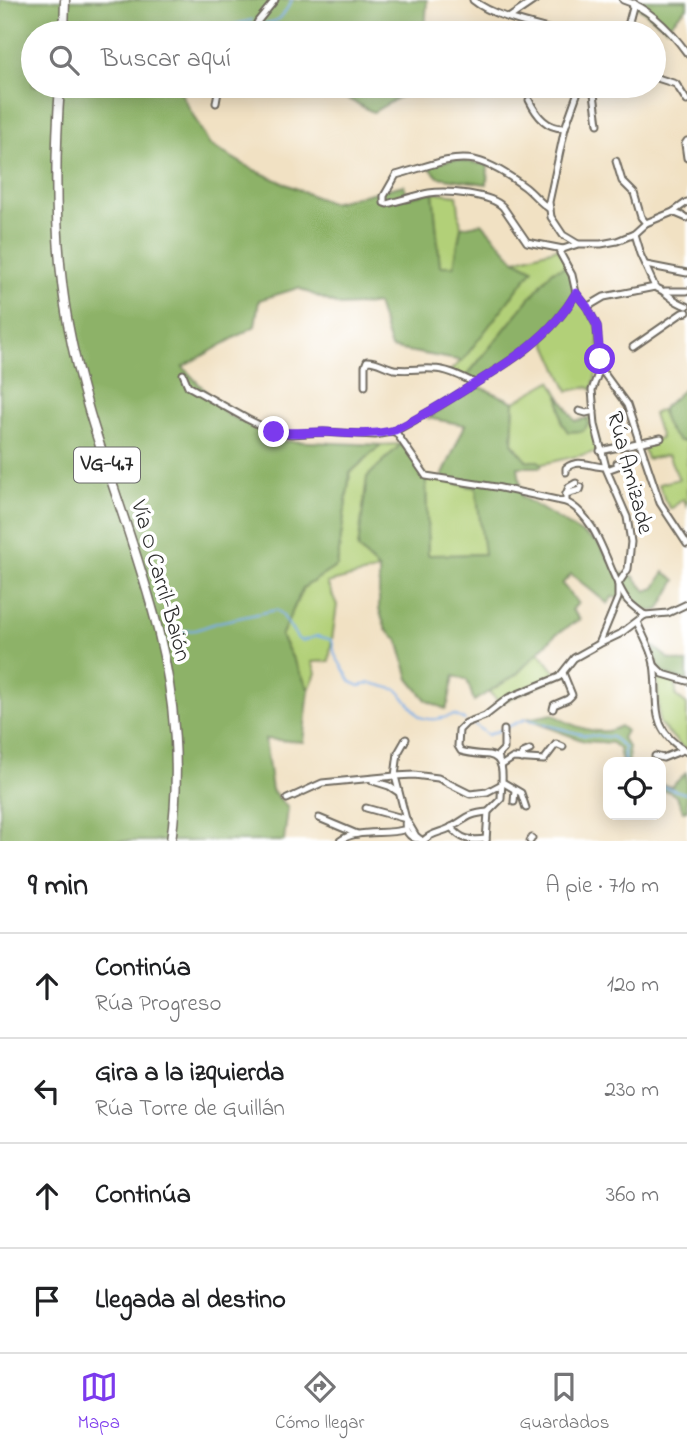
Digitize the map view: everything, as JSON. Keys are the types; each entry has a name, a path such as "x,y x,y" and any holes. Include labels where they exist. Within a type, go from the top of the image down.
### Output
{"highway":[{"path":"64,21 65,0"},
{"name":"Vía O Carril-Baión","path":"59,98 55,173 56,211 68,325 86,400 144,579 163,654 173,721 176,782 171,841"}],"street":[{"path":"258,21 275,0"},
{"path":"473,0 479,5 521,21"},
{"path":"510,17 535,0"},
{"path":"623,0 634,2 657,21"},
{"path":"629,21 634,2"},
{"path":"666,28 687,53"},
{"path":"666,81 676,84 686,96"},
{"path":"216,103 217,98"},
{"path":"576,98 565,128 549,202 551,217 563,234 578,244"},
{"path":"595,98 598,124"},
{"path":"529,100 543,121 551,126 565,128"},
{"path":"687,141 687,158"},
{"path":"550,209 510,177 470,158 430,163 396,175 384,196 384,203 387,204 433,192 489,198 503,207 527,242 564,249 578,244 601,244 634,234 646,223 673,212 687,202"},
{"path":"616,161 622,181 634,193 641,217 646,223"},
{"path":"673,212 687,218"},
{"path":"634,234 655,287"},
{"name":"Rúa Amizade","path":"564,249 560,253 572,275 576,293 597,326 600,368 592,390 600,452 627,517 631,542 628,569 618,584 618,598 599,643"},
{"path":"645,264 687,273"},
{"path":"587,307 604,297 655,287 664,291 687,291"},
{"path":"664,291 673,302 687,306"},
{"path":"184,374 188,386 274,432 376,435 395,430 505,367 546,333 565,313 576,293"},
{"path":"633,346 687,312"},
{"path":"365,386 365,366 367,361 372,360 389,368 449,372 475,383"},
{"path":"600,368 627,405 660,503 687,544"},
{"path":"579,411 594,411"},
{"path":"395,430 426,476 576,503 594,529 607,563 626,600 645,615"},
{"path":"600,452 661,438"},
{"path":"566,472 567,467 576,464 586,463 606,468 618,466 617,463"},
{"path":"566,502 566,494 580,490 579,485"},
{"path":"501,762 492,755 461,751 458,746 459,730 466,723 485,716 508,698 541,686 563,673 574,658 599,643 620,635 645,615 668,613 687,604"},
{"path":"637,622 654,665 655,707 659,723 666,734 685,751"},
{"path":"654,665 663,674 687,681"},
{"path":"553,709 554,705 572,695 563,673"},
{"path":"340,841 346,836 357,834 407,830 422,841 430,834 450,827 469,815 488,812 500,800 501,762 498,755 504,748 503,730"},
{"path":"406,739 398,753 394,776 407,830"},
{"path":"501,762 513,758 544,760 556,744 563,747"},
{"path":"522,759 523,753 530,750"},
{"path":"655,756 663,758 685,751"},
{"path":"287,799 322,783 394,776 438,778 470,794 487,792 501,784"},
{"path":"370,779 398,792"},
{"path":"501,784 523,794 526,807"},
{"path":"514,802 515,790"},
{"path":"366,808 406,819"},
{"path":"450,827 464,839 486,840 488,812"},
{"path":"319,818 357,834"}],"green space":[{"path":"0,0 427,0 426,21 21,21 21,98 184,98 209,144 252,169 331,203 404,185 408,197 433,192 440,266 454,266 461,227 482,223 515,260 533,269 462,361 391,348 377,304 340,306 298,288 259,300 255,326 183,367 228,415 285,441 381,445 350,473 337,566 303,588 281,636 309,690 303,742 265,739 272,790 288,808 284,841 0,841"},
{"path":"635,0 687,0 687,7 666,28 666,21 657,21 634,4"},
{"path":"346,98 398,98 373,112"},
{"path":"453,159 488,165 487,184 438,177 428,166"},
{"path":"433,192 457,195 461,227 454,267 440,266"},
{"path":"558,248 567,266 552,271 465,378 449,372 462,360 532,269 515,260"},
{"path":"567,266 576,293 543,336 475,383 465,378 552,271"},
{"path":"576,293 597,326 600,359 592,390 588,387 568,391 543,336"},
{"path":"551,381 559,395 562,423 588,424 587,418 594,416 600,451 542,464 538,461 527,461 512,442 514,402"},
{"path":"478,386 514,402 512,443 527,461 538,461 542,464 541,467 518,467 522,497 598,543 617,572 633,576 646,591 655,588 664,572 676,580 659,610 645,612 630,599 612,597 608,604 571,574 562,584 578,603 572,610 580,619 555,635 517,674 474,701 467,680 454,676 445,709 427,701 409,679 398,640 386,630 379,609 379,570 358,548 367,477 401,444 426,476 428,555 484,554 476,488 441,479 465,425 428,418"},
{"path":"687,389 687,441 679,441 667,426 662,409"},
{"path":"559,395 575,421 587,418 588,424 583,431 568,432 562,423"},
{"path":"662,409 663,418 679,441 687,441 687,506 683,499 671,509 659,484 679,479 668,455 647,459 642,443 661,438 653,414"},
{"path":"401,444 358,548 379,570 327,583 337,605 329,661 312,662 316,673 309,690 281,636 303,588 337,566 350,473 381,445"},
{"path":"426,476 476,488 485,554 428,556"},
{"path":"652,645 669,659 687,663 687,681 671,676 659,667"},
{"path":"538,650 559,677 500,703 489,692 517,674"},
{"path":"657,667 676,678 676,696 687,705 687,752 659,723"},
{"path":"553,714 576,726 595,731 613,730 620,726 626,731 622,738 628,747 629,757 621,757 619,749 612,743 584,741 526,719"},
{"path":"686,773 687,810 683,811 676,796 666,791 666,786 671,787"}],"waterway":[{"path":"275,21 281,18 292,0"},
{"path":"248,21 252,20"},
{"path":"172,632 196,630 219,622 276,610 281,613 298,639 302,641 317,636 332,640 335,655 351,682 360,686 371,683 398,690 420,717 437,719 454,715 465,720"},
{"path":"472,723 488,735 526,719 584,735 612,737 624,747 624,757"},
{"path":"666,788 687,794"}],"route":[{"path":"274,432 376,435 395,430 505,367 546,333 565,313 576,293 597,326 600,359"}]}
